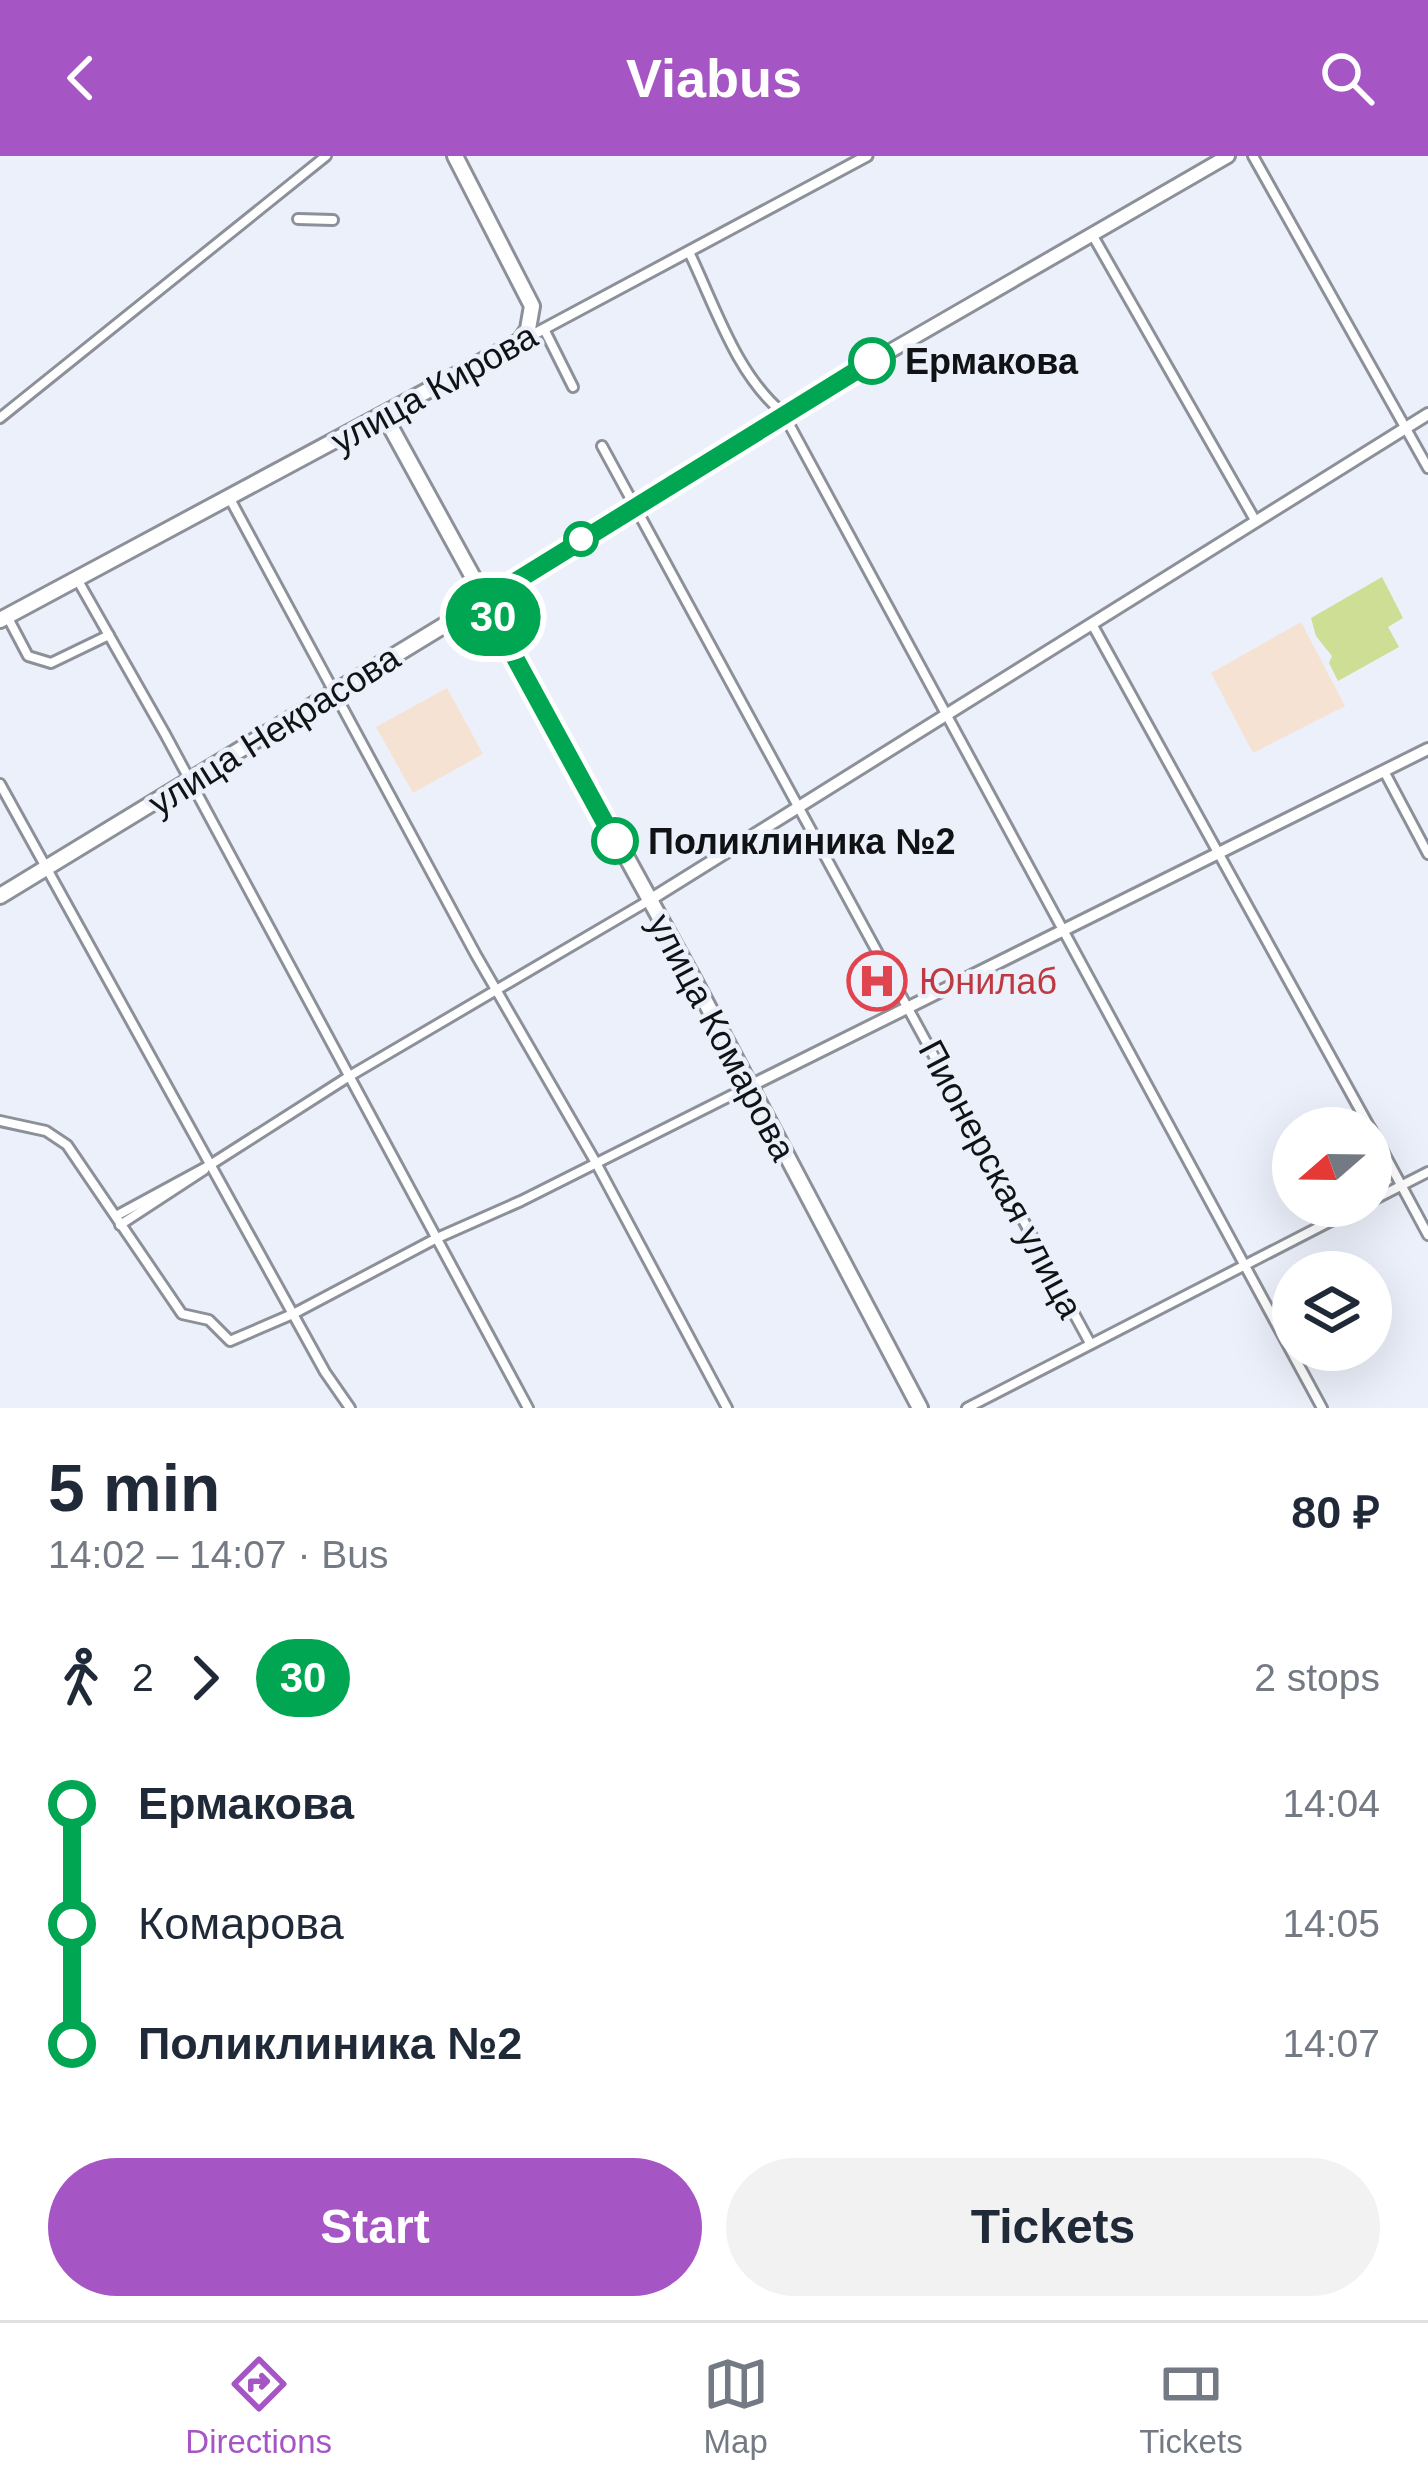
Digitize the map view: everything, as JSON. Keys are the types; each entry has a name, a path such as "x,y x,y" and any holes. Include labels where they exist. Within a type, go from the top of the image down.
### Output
{"highway":[{"path":"455,156 532,306 528,329 520,341"},
{"name":"улица Кирова","path":"3,618 520,341"},
{"name":"улица Комарова","path":"384,415 920,1408"},
{"name":"улица Некрасова","path":"0,896 484,601"}],"main road":[{"name":"улица Некрасова","path":"484,601 783,413 1228,156"},
{"path":"648,901 1428,414"},
{"path":"750,1086 1428,749"}],"street":[{"path":"0,418 326,156"},
{"name":"улица Кирова","path":"520,341 867,156"},
{"path":"1253,156 1428,468"},
{"path":"298,219 333,220"},
{"path":"1093,236 1256,520"},
{"path":"689,252 749,376 783,413 1322,1408"},
{"path":"532,306 573,387"},
{"name":"Пионерская улица","path":"602,446 1090,1343"},
{"path":"230,499 727,1408"},
{"path":"77,579 528,1408"},
{"path":"3,618 28,656 51,663 109,635"},
{"path":"1092,624 1359,1107"},
{"path":"1384,771 1428,854"},
{"path":"0,784 325,1372 350,1408"},
{"path":"118,1220 348,1077 648,901"},
{"path":"0,1120 40,1129 61,1141 182,1314 208,1320 225,1338 235,1340 750,1086"},
{"path":"1392,1168 1428,1235"},
{"path":"1392,1190 1428,1172"},
{"path":"967,1408 1319,1227"}],"shaded area":[{"path":"1301,622 1345,706 1253,753 1211,673"},
{"path":"447,688 483,754 413,793 376,727"}],"green space":[{"path":"1382,577 1403,618 1388,627 1399,647 1338,681 1329,663 1332,656 1316,636 1311,618"}],"bus line":[{"name":"30","path":"615,841 484,601 872,361"}],"place":[{"name":"Ермакова","path":"872,361"},
{"name":"Поликлиника №2","path":"615,841"},
{"name":"Юнилаб","path":"877,981"}]}
